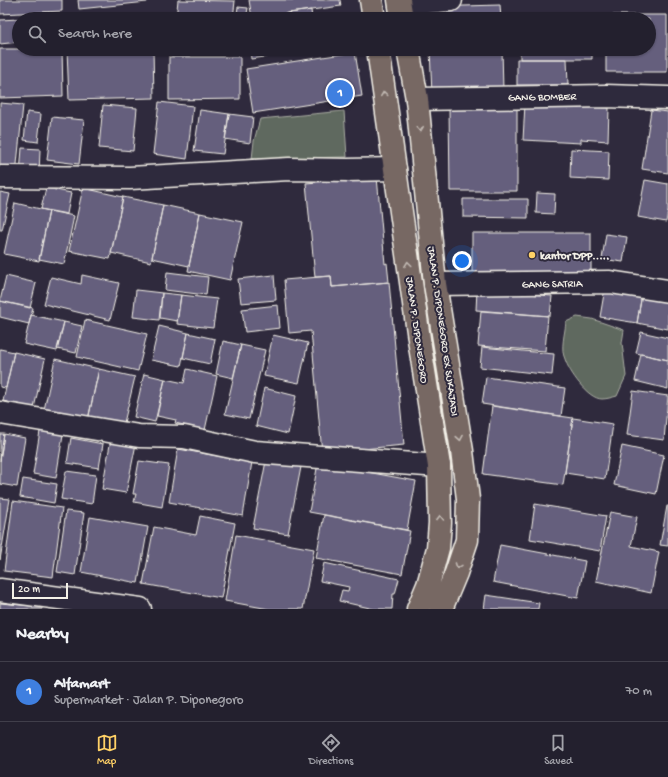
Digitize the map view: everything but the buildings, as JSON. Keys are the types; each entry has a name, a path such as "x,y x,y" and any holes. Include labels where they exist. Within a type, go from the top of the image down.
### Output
{"main road":[{"path":"371,0 373,12"},
{"name":"JALAN P. DIPONEGORO","path":"379,56 420,346 439,466 440,523 438,548 428,585 418,609"},
{"name":"JALAN P. DIPONEGORO EX SUKAJADI","path":"409,56 417,99 435,284 462,451 468,499 468,526 463,553 441,609"},
{"path":"420,346 444,344"}],"street":[{"path":"400,8 451,0"},
{"name":"GANG BOMBER","path":"417,99 606,96 668,98"},
{"path":"0,177 130,178 289,169 395,169"},
{"name":"GANG SATRIA","path":"435,284 610,282 668,291"},
{"path":"0,412 139,436 184,437 255,452 439,466"},
{"path":"0,590 140,609"}],"shaded area":[{"path":"344,111 347,157 252,159 254,141 260,119"},
{"path":"577,317 592,319 624,330 622,343 626,376 617,396 602,399 591,395 585,390 570,371 563,351 563,341 566,322"}],"place":[{"name":"Alfamart","path":"340,93"},
{"name":"kantor DPP.....","path":"532,255"}]}
